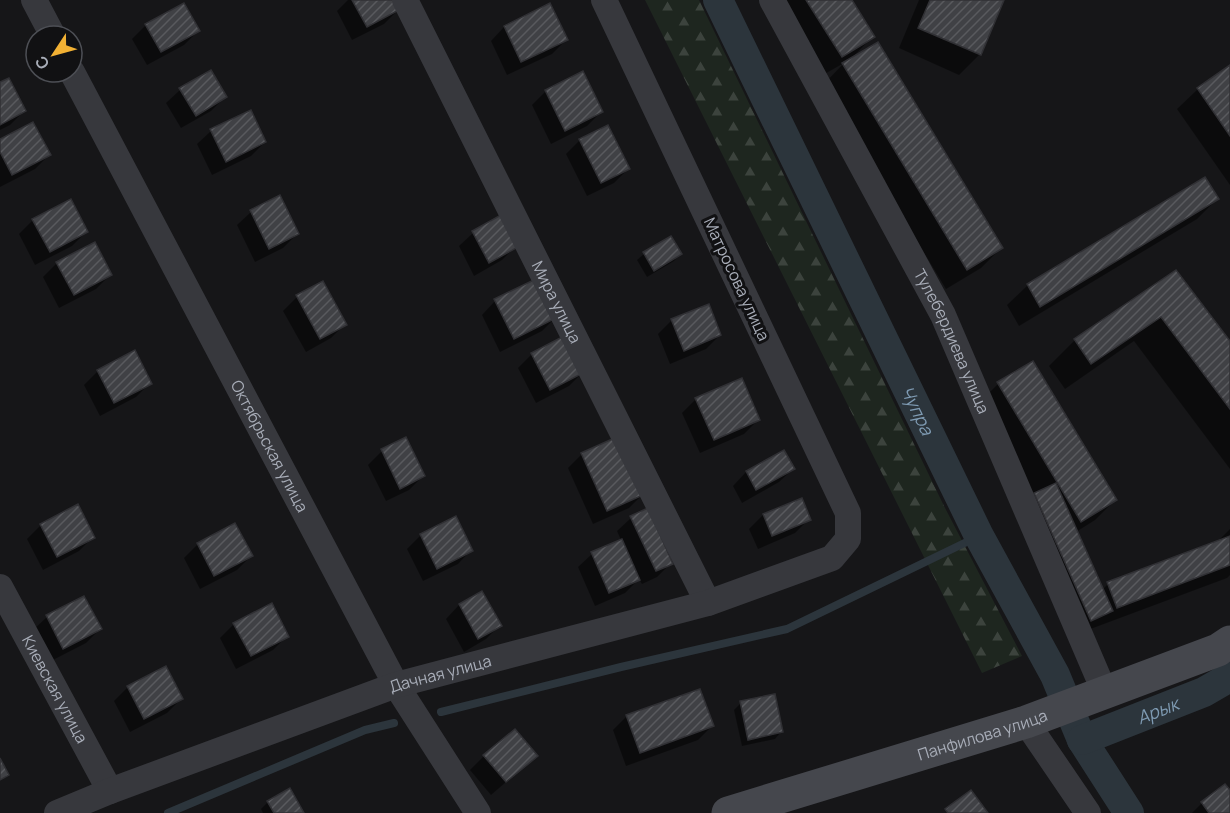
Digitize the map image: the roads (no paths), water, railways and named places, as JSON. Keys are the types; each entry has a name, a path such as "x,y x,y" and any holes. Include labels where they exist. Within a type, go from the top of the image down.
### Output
{"street":[{"path":"34,0 47,24"},
{"name":"Мира улица","path":"405,0 708,603"},
{"name":"Матросова улица","path":"604,0 848,513 848,539 832,558"},
{"name":"Тулебердиева улица","path":"772,0 943,315 1105,693"},
{"name":"Октябрьская улица","path":"78,84 396,684 478,813"},
{"name":"Дачная улица","path":"57,813 396,684 708,603 832,558"},
{"name":"Киевская улица","path":"0,587 110,791"},
{"name":"Панфилова улица","path":"728,813 1026,722 1218,650 1230,642"},
{"path":"1026,722 1077,809"}],"waterway":[{"name":"Чупра","path":"718,0 979,536 1055,675 1082,740 1129,813"},
{"path":"441,712 787,629 979,536"},
{"name":"Арык","path":"1082,740 1204,692 1230,677"},
{"path":"168,813 365,730 394,723"}]}
